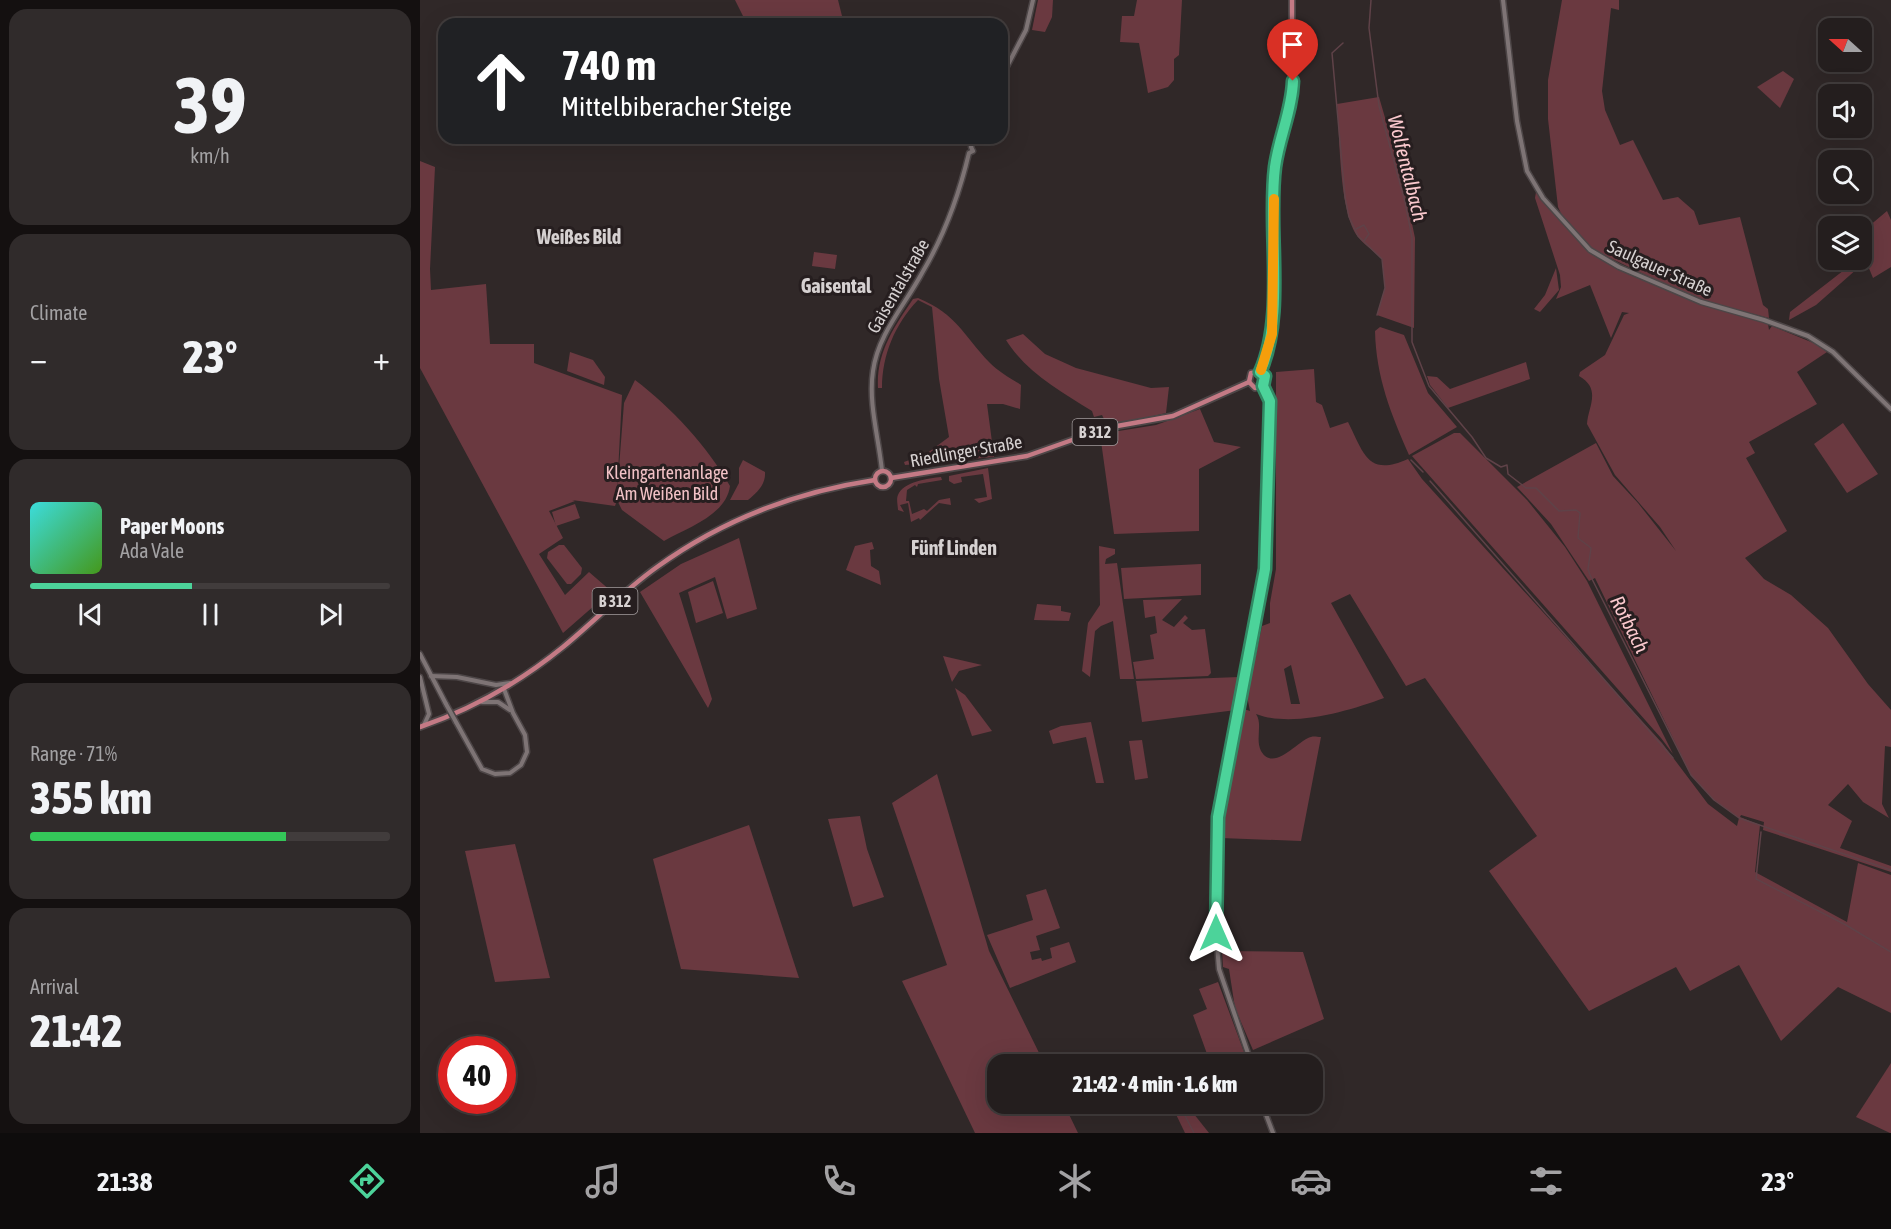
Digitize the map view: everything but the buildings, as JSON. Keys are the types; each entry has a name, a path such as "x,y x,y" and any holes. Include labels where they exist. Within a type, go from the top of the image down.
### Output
{"main road":[{"path":"1008,64 1026,30 1033,0"},
{"path":"1249,1054 1227,995 1218,960 1215,838 1262,592 1267,525 1270,401 1263,386 1265,376 1260,372 1272,334 1274,176 1292,93 1292,0"},
{"name":"Saulgauer Straße","path":"1503,0 1517,122 1527,171 1543,198 1590,250 1619,267 1701,302 1764,320 1808,336 1833,352 1891,409"},
{"name":"Gaisentalstraße","path":"882,471 872,389 877,353 882,339 919,279 944,231 969,153 967,150 972,144"},
{"name":"Riedlinger Straße","path":"891,478 1027,456 1106,428 1173,416 1249,382 1251,373 1260,372"},
{"path":"1249,382 1256,387 1263,386"},
{"path":"875,480 882,471 891,478"},
{"name":"B 312","path":"421,727 479,702 516,681 565,646 655,568 718,528 765,507 807,494 875,480 877,485 884,487 889,485 891,478"},
{"path":"420,654 477,763 489,772 502,775 518,768 527,752 525,735 504,689"},
{"path":"420,676 429,714 421,727"},
{"path":"431,676 457,677 496,685 516,681"},
{"path":"479,702 498,702 513,713"},
{"path":"1265,1114 1272,1133"}],"green space":[{"path":"735,0 838,0 842,18 744,18"},
{"path":"1038,0 1053,0 1052,17 1045,32 1032,30"},
{"path":"1137,0 1182,0 1179,55 1174,59 1174,80 1168,87 1148,93 1139,43 1120,42 1122,16 1134,16"},
{"path":"1562,0 1619,0 1619,10 1611,8 1602,91 1605,110 1620,145 1633,140 1663,200 1678,197 1694,211 1699,225 1740,217 1763,305 1768,309 1769,318 1696,299 1591,249 1589,252 1654,285 1768,324 1769,330 1772,326 1816,344 1827,352 1797,372 1817,404 1749,442 1755,453 1746,458 1787,531 1745,558 1764,579 1791,595 1828,628 1868,684 1891,710 1891,747 1885,746 1882,804 1889,818 1863,802 1848,784 1828,805 1852,821 1840,848 1891,866 1891,872 1763,830 1764,822 1741,815 1740,817 1760,825 1755,872 1847,922 1858,863 1891,875 1891,1013 1838,987 1781,1041 1739,965 1690,991 1676,967 1589,1011 1489,871 1537,836 1425,678 1406,686 1350,594 1331,603 1384,698 1354,708 1303,719 1270,718 1256,714 1259,722 1259,746 1266,757 1272,759 1279,757 1306,739 1321,737 1301,841 1221,838 1244,709 1250,711 1247,696 1262,626 1270,623 1270,603 1276,569 1276,372 1314,369 1316,402 1322,405 1330,428 1348,422 1363,453 1376,464 1395,464 1408,459 1422,479 1662,743 1708,804 1737,826 1739,818 1714,800 1691,775 1595,578 1589,581 1551,524 1517,487 1596,443 1613,476 1676,551 1660,527 1615,475 1587,424 1592,392 1586,381 1579,376 1580,372 1605,355 1624,315 1629,313 1622,312 1611,338 1590,285 1556,299 1561,287 1560,275 1535,198 1536,192 1566,224 1558,207 1548,119 1548,80","holes":["1291,665 1300,704 1291,704 1284,669"]},
{"path":"1783,71 1794,79 1780,108 1757,87"},
{"path":"1379,97 1402,176 1415,238 1414,328 1377,315 1385,288 1382,259 1358,237 1347,210 1344,193 1337,104"},
{"name":"Kleingartenanlage Am Weißen Bild","path":"420,161 435,167 431,290 486,284 490,344 534,344 534,363 622,395 617,493 624,403 635,380 688,428 711,456 730,486 727,496 713,513 664,541 622,510 617,500 615,506 572,500 575,501 549,511 563,538 539,554 565,595 589,572 611,591 563,633 420,368"},
{"path":"1887,211 1891,220 1891,267 1873,278 1870,270 1872,270 1872,224"},
{"path":"814,252 837,255 835,269 812,266"},
{"path":"1556,268 1559,290 1540,312 1534,309 1545,295"},
{"path":"1844,270 1856,270 1816,305 1789,320 1790,312"},
{"path":"918,298 951,318 990,363 1021,385 1020,409 1003,404 987,404 994,457 905,465 904,462 926,454 949,437 939,379 932,307 918,300 903,319 887,352 882,388 878,388 883,352 899,320 913,299"},
{"path":"1380,327 1404,335 1428,393 1457,427 1409,455 1381,380 1375,331"},
{"path":"1023,334 1045,354 1076,368 1151,388 1169,387 1166,413 1124,423 1106,423 1102,415 1094,417 1092,411 1044,380 1023,362 1006,340"},
{"path":"570,352 593,360 605,377 604,385 567,371"},
{"path":"1526,362 1530,379 1448,408 1430,385 1427,376 1437,377 1450,389"},
{"path":"1200,409 1214,442 1241,447 1199,469 1199,531 1114,534 1100,434 1156,425"},
{"path":"1843,423 1878,474 1847,493 1814,444"},
{"path":"1454,433 1460,433 1527,500 1565,547 1587,581 1673,754 1412,456"},
{"path":"743,460 765,472 764,480 758,491 748,500 730,500 739,483 739,468"},
{"path":"988,468 992,499 979,503 974,499 987,497 983,474 961,477 962,482 954,484 949,481 949,476"},
{"path":"941,477 942,480 918,484 917,487 915,485 907,490 906,501 909,501 912,514 924,509 927,511 939,500 950,498 951,505 939,503 920,520 919,518 911,522 908,503 900,505 904,512 898,510 897,497 905,487 930,478"},
{"path":"575,504 580,518 556,526 552,512"},
{"path":"739,538 757,609 727,619 715,577 679,593 712,699 708,708 640,592 681,564"},
{"path":"872,542 874,549 870,550 871,566 879,571 881,585 846,570 855,546"},
{"path":"559,545 564,545 582,568 581,574 571,584 567,584 547,558 548,552"},
{"path":"1099,546 1115,549 1115,554 1106,559 1105,564 1117,563 1134,679 1120,679 1113,621 1095,631 1090,677 1082,671 1088,623 1100,605"},
{"path":"1201,564 1201,595 1124,599 1121,568"},
{"path":"713,581 723,613 696,623 688,592"},
{"path":"1182,599 1162,620 1174,627 1185,615 1188,618 1183,623 1192,630 1205,629 1211,673 1208,676 1136,679 1133,662 1154,659 1150,635 1157,633 1155,616 1145,618 1143,600"},
{"path":"1037,604 1061,606 1061,611 1071,613 1069,621 1034,620"},
{"path":"943,656 982,665 959,671 952,682"},
{"path":"1239,677 1242,680 1236,710 1142,722 1136,681"},
{"path":"955,688 965,695 992,731 972,736"},
{"path":"1091,722 1104,783 1096,783 1086,737 1053,744 1049,731 1061,726"},
{"path":"1142,740 1148,778 1135,780 1129,741"},
{"path":"937,774 989,951 1040,1054 987,1054 987,1114 1069,1114 1078,1133 975,1133 902,981 947,965 892,803"},
{"path":"860,816 867,849 884,897 853,907 828,819"},
{"path":"749,825 799,978 681,969 653,859"},
{"path":"515,844 550,978 495,982 465,851"},
{"path":"1046,889 1060,928 1036,936 1040,950 1030,952 1032,960 1041,958 1042,961 1052,958 1050,948 1069,942 1076,962 1010,988 987,935 1033,920 1026,895"},
{"path":"1222,951 1303,952 1324,1019 1253,1050 1235,1008 1229,969 1223,967"},
{"path":"1218,982 1244,1052 1207,1054 1193,1015 1207,1009 1199,989"},
{"path":"1891,1063 1891,1133 1890,1133 1856,1117"},
{"path":"1176,1114 1194,1114 1209,1133 1185,1133"}],"waterway":[{"name":"Rotbach","path":"1371,0 1369,28 1379,106 1405,202 1412,238 1412,342 1429,386 1472,437 1486,458 1501,467 1507,465 1508,474 1526,488 1536,488 1559,511 1576,510 1580,513 1578,538 1591,548 1588,569 1590,575 1691,775 1714,800 1739,818 1891,870"},
{"path":"1343,43 1332,53 1345,197 1349,217 1358,236 1382,259 1385,288 1377,315"},
{"path":"1356,229 1364,225 1369,234 1364,241"},
{"path":"1411,460 1423,472"},
{"path":"1430,481 1673,758"},
{"path":"1761,832 1756,879 1846,925 1891,952"},
{"path":"1184,1114 1194,1133"}],"slow traffic":[{"path":"1261,370 1270,348 1272,334 1274,199"}],"district":[{"name":"Weißes Bild","path":"579,236"},
{"name":"Gaisental","path":"836,285"},
{"name":"Fünf Linden","path":"954,547"}],"route":[{"path":"1216,933 1215,838 1265,569 1270,401 1263,386 1265,376 1260,372 1270,348 1272,334 1275,166 1290,109 1293,81"}],"water label":[{"name":"Wolfentalbach","path":"1408,168"}]}
